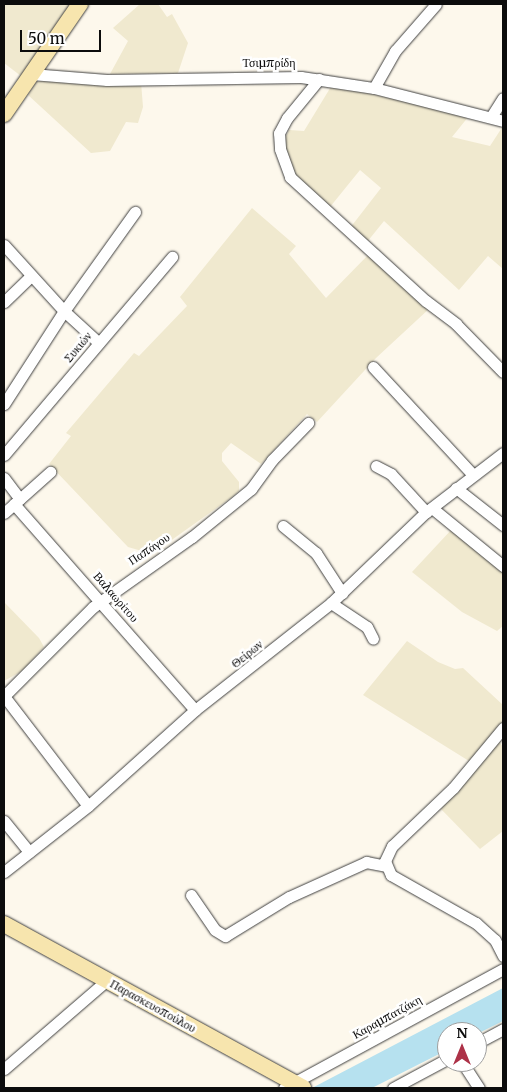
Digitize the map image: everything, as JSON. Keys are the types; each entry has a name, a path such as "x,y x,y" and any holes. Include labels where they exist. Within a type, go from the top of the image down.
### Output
{"street":[{"path":"4,114 80,4"},
{"path":"374,88 395,51 436,4"},
{"name":"Τσιμπρίδη","path":"31,74 107,80 258,77 319,79 374,88 503,121"},
{"path":"319,79 287,118 279,133 280,149 290,176 426,301 456,324 503,372"},
{"path":"491,117 503,98"},
{"path":"4,404 64,311 135,212"},
{"path":"4,245 64,311 99,343"},
{"name":"Συκιών","path":"4,455 172,256"},
{"path":"4,302 31,276"},
{"path":"373,367 473,474"},
{"name":"Παπάγου","path":"4,696 101,601 226,512 252,489 272,460 308,423"},
{"name":"Θείρων","path":"4,872 88,806 195,710 342,593 429,510 473,474 503,453"},
{"path":"376,466 392,474 429,510 503,566"},
{"path":"4,513 50,472"},
{"name":"Βαλαωρίτου","path":"4,478 17,501 195,710"},
{"path":"456,488 503,525"},
{"path":"282,526 316,553 342,593"},
{"path":"330,603 367,627 374,638"},
{"path":"4,696 88,806"},
{"path":"503,728 453,788 392,846 385,857 386,866 391,875 411,888 468,917 494,940 503,956"},
{"path":"4,821 29,852"},
{"path":"191,895 215,930 225,936 289,897 359,866 370,862 386,866"},
{"name":"Παρασκευοπούλου","path":"4,924 107,980 293,1087"},
{"name":"Καραμπατζάκη","path":"293,1087 503,969"},
{"path":"4,1069 107,980"},
{"path":"487,1038 503,1029"},
{"path":"393,1088 437,1064"},
{"path":"469,1072 480,1088"}],"shaded area":[{"path":"4,4 72,4 21,76 4,63"},
{"path":"140,4 158,4 167,17 172,14 188,43 178,73 110,74 128,41 113,28"},
{"path":"44,80 141,82 143,107 138,123 126,122 110,151 91,153 28,95 36,82"},
{"path":"332,85 469,116 452,137 490,146 503,126 503,269 488,256 459,290 384,221 367,242 350,228 381,188 360,170 330,207 303,184 293,172 284,141 289,130 304,131"},
{"path":"252,208 296,246 289,254 326,298 370,253 430,308 376,358 317,422 307,414 261,464 231,443 222,453 222,461 239,482 239,491 232,497 152,554 128,547 49,464 71,436 66,433 134,353 139,356 187,306 180,297"},
{"path":"452,529 503,572 503,626 497,631 462,612 412,572"},
{"path":"4,602 39,638 44,647 22,671 4,681"},
{"path":"407,641 438,662 455,669 463,668 503,705 503,722 469,761 363,695"},
{"path":"497,739 503,747 503,831 480,849 439,807"}],"water":[{"path":"503,988 503,1021 487,1029 487,1022 438,1022"},
{"path":"437,1023 437,1055 372,1088 312,1088"}]}
